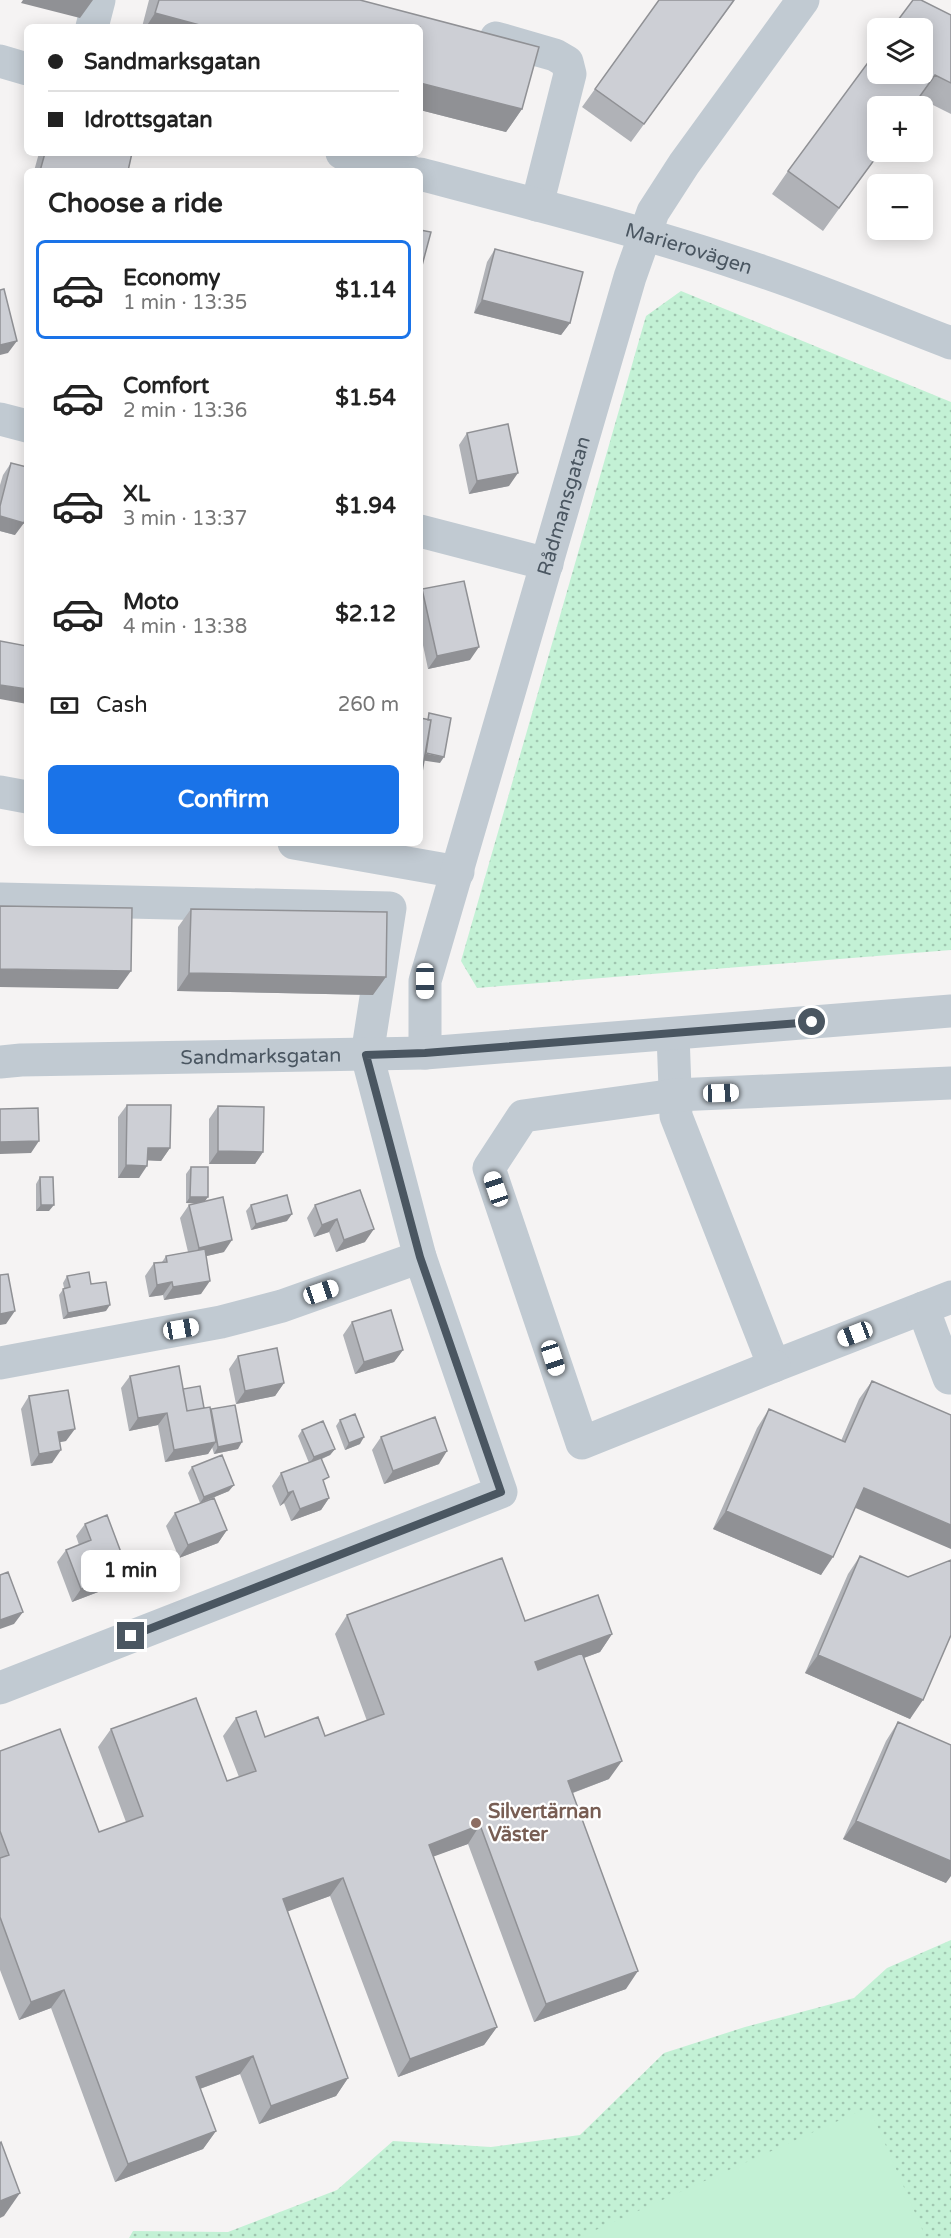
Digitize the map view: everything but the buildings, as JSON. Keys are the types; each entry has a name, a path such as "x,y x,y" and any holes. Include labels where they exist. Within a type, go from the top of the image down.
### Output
{"street":[{"path":"93,24 99,0"},
{"name":"Rådmansgatan","path":"425,1053 425,981 630,277 653,212 684,164 803,0"},
{"path":"472,30 555,55 567,62 570,74 537,205"},
{"path":"0,61 24,68"},
{"path":"353,156 399,168"},
{"name":"Marierovägen","path":"423,175 646,235 746,266 827,294 951,343"},
{"path":"0,419 24,425"},
{"path":"423,532 547,564"},
{"path":"0,792 24,796"},
{"path":"311,846 458,872"},
{"path":"0,899 390,908 366,1055 420,1257 501,1492 0,1688"},
{"name":"Sandmarksgatan","path":"0,1062 425,1053 951,1011"},
{"path":"673,1034 676,1116 774,1366"},
{"path":"949,1378 937,1302 582,1443 489,1168 523,1116 675,1095 951,1083"},
{"path":"0,1363 231,1319 282,1306 420,1257"}],"green space":[{"path":"681,291 951,402 951,950 477,988 461,961 646,316"},
{"path":"951,1940 951,2238 129,2238 133,2231 228,2232 337,2190 393,2141 491,2147 580,2135 664,2053 745,2027 854,1998 887,1968"},
{"path":"869,2107 926,2238 578,2238"}],"place":[{"name":"Silvertärnan Väster","path":"476,1823"}],"route":[{"path":"131,1636 501,1492 420,1257 366,1055 425,1053 812,1022"}]}
